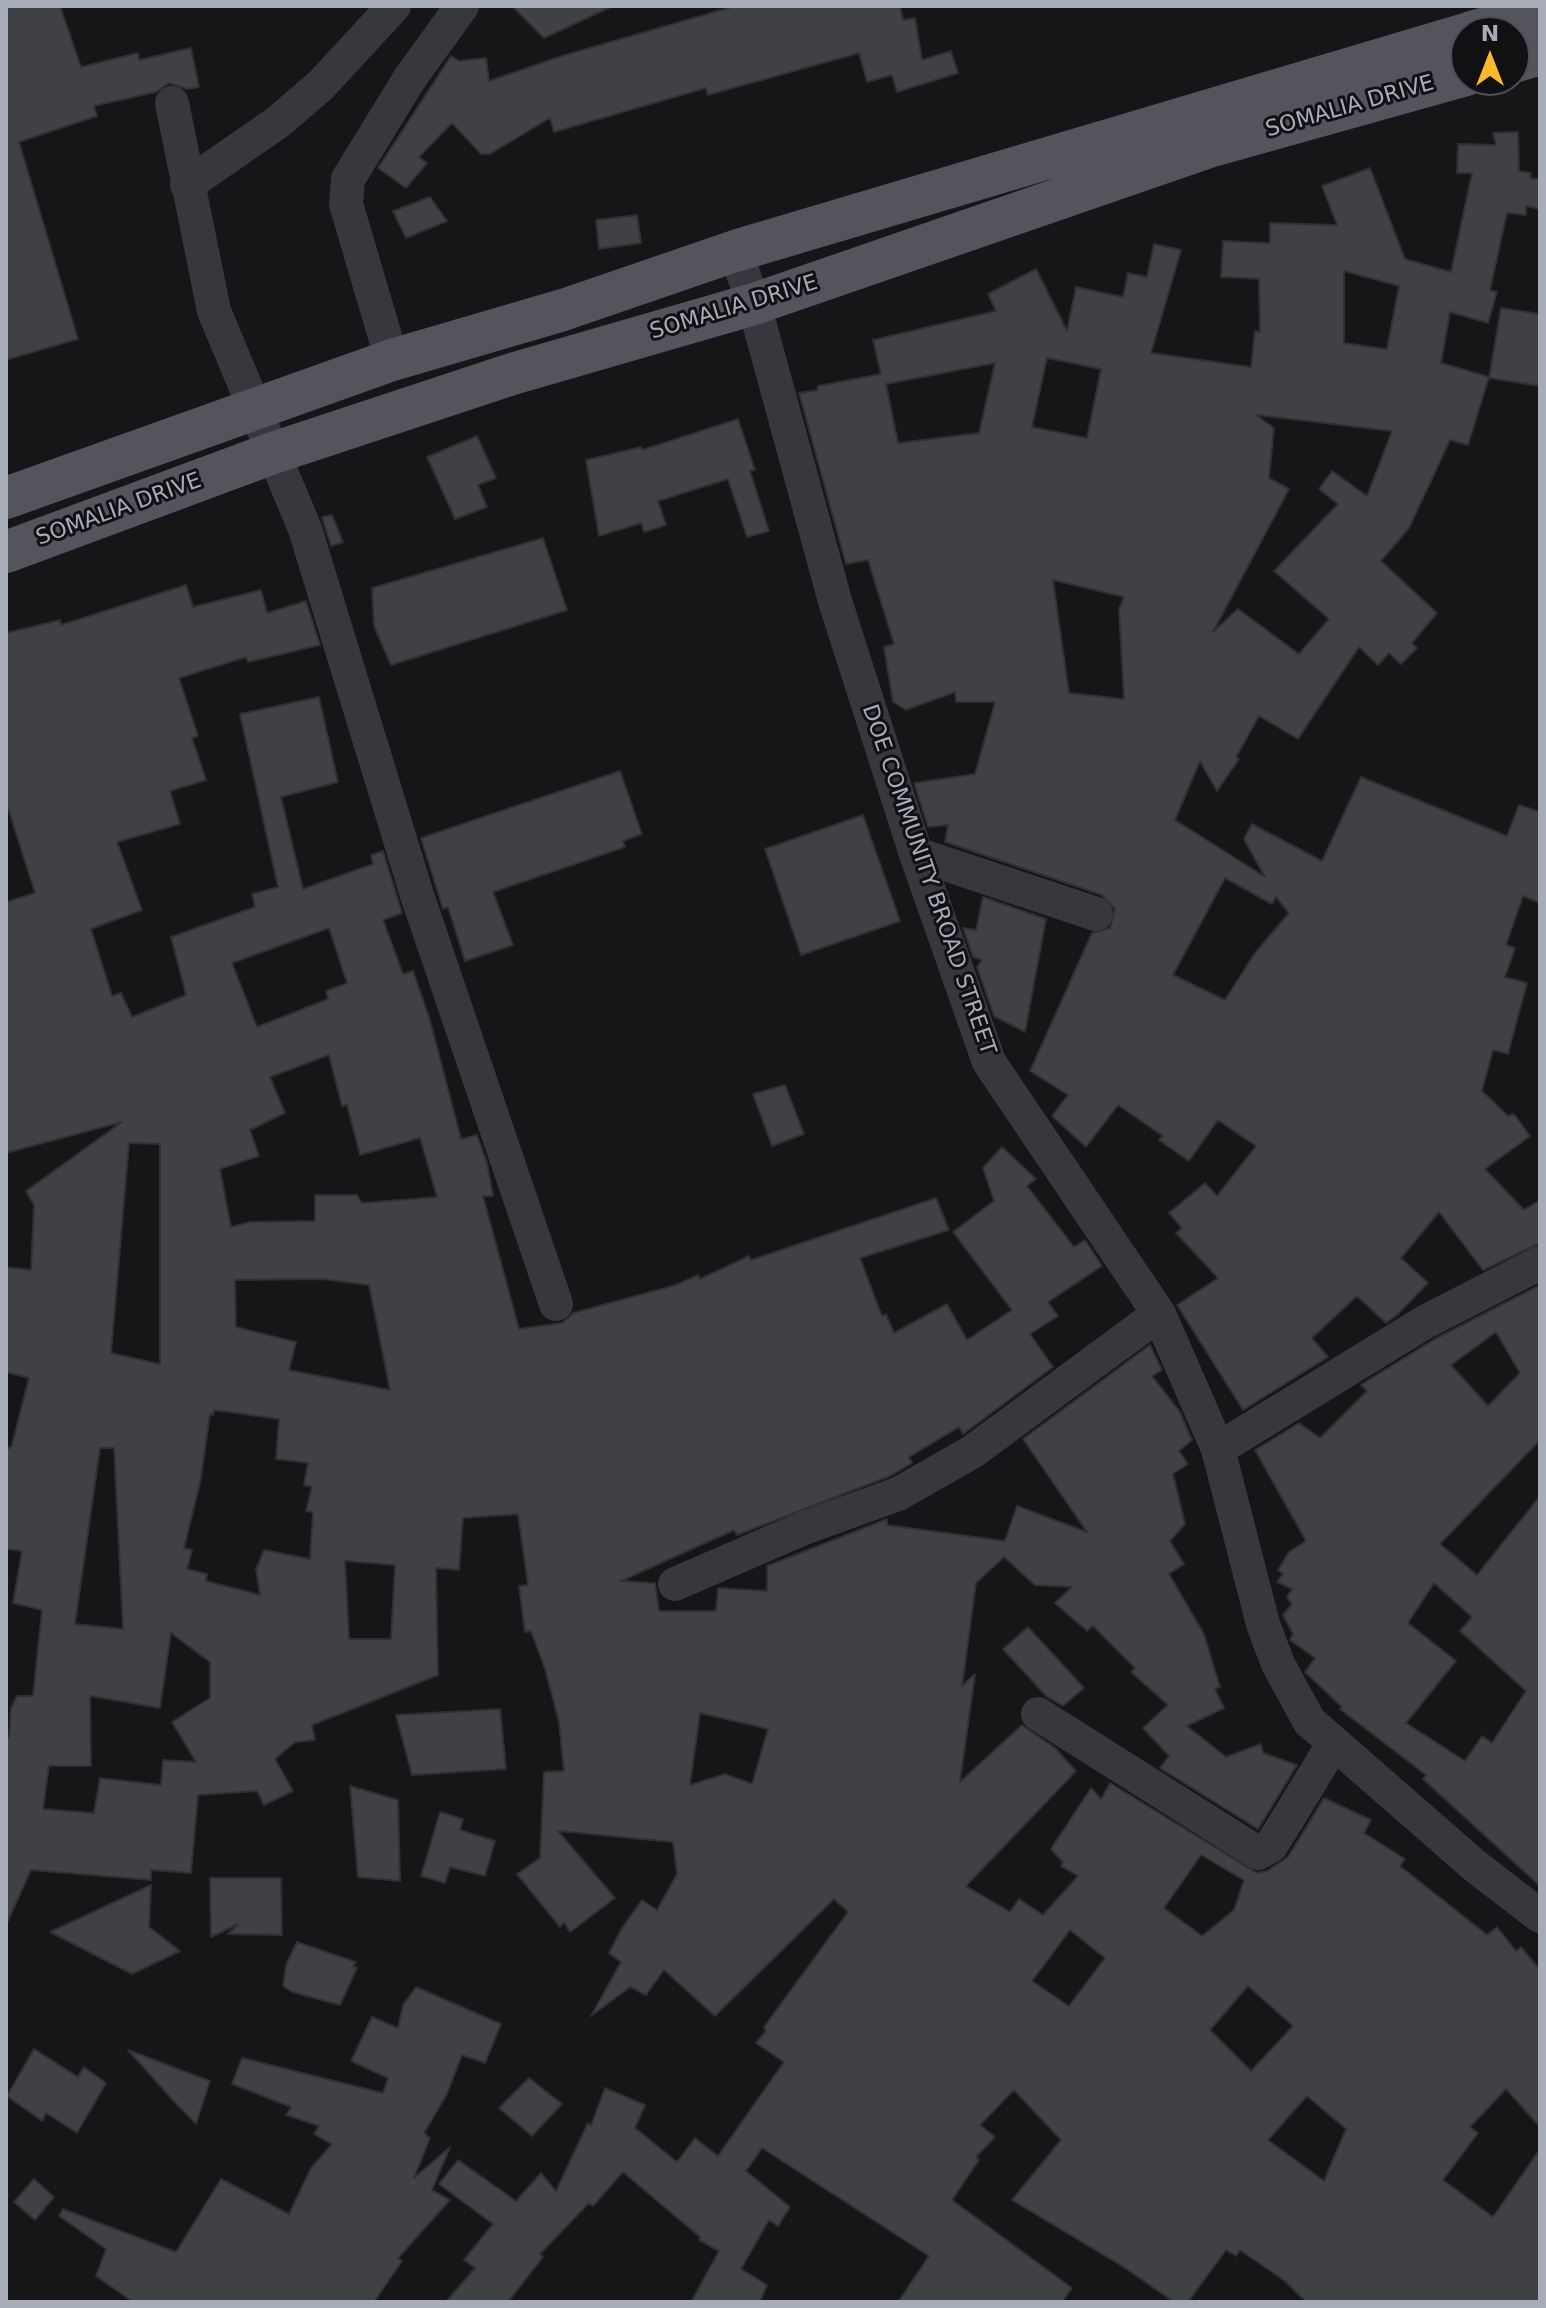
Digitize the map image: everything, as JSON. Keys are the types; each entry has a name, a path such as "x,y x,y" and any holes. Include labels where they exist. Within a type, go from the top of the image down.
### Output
{"main road":[{"name":"SOMALIA DRIVE","path":"6,498 392,360 563,310 735,251 1450,39"},
{"name":"SOMALIA DRIVE","path":"6,552 273,453 512,374 754,304 1212,146 1450,79"}],"street":[{"path":"187,185 278,122 321,85 394,6"},
{"path":"392,360 346,204 348,179 410,78 462,6"},
{"path":"172,103 214,311 252,409 305,529 417,895 556,1304"},
{"name":"DOE COMMUNITY BROAD STREET","path":"735,251 754,304 835,601 916,854 989,1062 1159,1314 1218,1449 1263,1624 1278,1664 1309,1721 1475,1866 1540,1916"},
{"path":"916,854 1096,914"},
{"path":"1218,1449 1425,1322 1540,1263"},
{"path":"675,1584 804,1528 898,1494 972,1452 1159,1314"},
{"path":"1038,1714 1258,1853 1271,1846 1334,1743"}],"building":[{"path":"6,6 60,6 81,67 138,53 139,60 191,48 199,87 187,89 169,83 156,92 94,106 97,116 19,142 78,339 6,360"},
{"path":"512,6 613,6 544,38"},
{"path":"735,6 900,6 903,20 915,18 922,60 951,51 958,73 897,92 892,75 867,82 859,53 708,95 706,88 554,132 550,118 490,154 481,154 452,123 419,157 427,163 406,188 378,168 451,56 459,61 486,58 489,81 562,56"},
{"path":"1518,132 1519,171 1531,173 1530,178 1540,179 1540,209 1526,206 1526,215 1507,213 1490,290 1497,292 1488,323 1450,312 1441,363 1489,377 1468,445 1450,440 1409,528 1381,561 1437,613 1412,643 1417,648 1401,664 1389,653 1378,665 1359,647 1298,739 1259,716 1236,757 1239,759 1217,791 1200,761 1175,820 1265,877 1244,839 1252,824 1322,861 1361,777 1507,836 1519,805 1540,812 1540,903 1523,896 1506,945 1515,948 1505,977 1527,983 1508,1054 1493,1050 1482,1091 1508,1116 1514,1114 1530,1136 1485,1169 1524,1210 1540,1200 1540,1243 1483,1270 1439,1212 1401,1258 1428,1283 1397,1315 1386,1323 1357,1296 1312,1338 1328,1357 1243,1410 1177,1305 1218,1278 1176,1233 1182,1228 1169,1213 1205,1183 1217,1196 1256,1146 1218,1120 1189,1161 1159,1140 1163,1136 1118,1105 1086,1147 1052,1116 1068,1095 1030,1071 1092,933 1110,928 1115,909 1102,895 945,842 948,825 928,827 914,783 975,774 995,702 956,702 955,692 906,710 893,702 884,647 894,644 868,560 846,564 799,393 818,390 818,386 881,374 873,340 996,311 988,294 1036,269 1067,331 1076,287 1123,297 1128,273 1147,277 1154,244 1181,250 1151,353 1251,367 1255,331 1260,332 1259,279 1221,277 1223,241 1270,243 1270,223 1337,225 1322,186 1370,168 1405,259 1451,272 1472,173 1457,173 1458,144 1496,145 1493,133","holes":["1344,271 1399,286 1387,349 1344,343","1047,358 1101,369 1087,438 1032,427","995,363 979,433 898,443 886,384","1256,415 1392,431 1367,496 1332,471 1319,489 1338,504 1274,571 1329,619 1299,654 1238,609 1213,632 1289,489 1269,478 1274,428","1053,580 1124,597 1119,609 1124,699 1069,693","1225,878 1272,904 1276,897 1289,913 1255,953 1225,1000 1173,975"]},
{"path":"430,197 447,221 406,238 393,211"},
{"path":"637,215 641,243 599,249 596,220"},
{"path":"1501,308 1540,314 1540,386 1489,378"},
{"path":"738,419 755,470 750,471 769,531 747,537 728,479 658,501 666,525 644,532 641,523 599,536 586,460 641,447 642,450"},
{"path":"477,436 496,478 478,485 487,507 455,519 427,457"},
{"path":"332,515 343,542 331,546 322,517"},
{"path":"543,538 567,610 391,665 374,626 372,588"},
{"path":"186,585 193,607 261,590 267,613 306,601 320,645 248,662 246,657 179,678 198,736 192,738 206,780 170,791 180,824 117,842 142,910 91,929 112,996 121,993 132,1017 186,995 171,937 255,907 252,894 278,887 240,714 319,697 338,782 281,797 303,889 373,864 371,855 383,851 402,913 383,920 403,974 413,971 430,1020 461,1139 477,1135 487,1163 493,1196 483,1196 519,1329 562,1323 573,1313 676,1285 698,1275 700,1279 749,1256 751,1260 936,1198 949,1230 860,1258 882,1316 886,1314 894,1333 947,1304 967,1340 1012,1310 953,1232 994,1201 983,1168 1002,1147 1036,1179 1027,1186 1074,1247 1085,1240 1102,1266 1048,1302 1058,1316 1030,1334 1053,1367 963,1434 959,1427 909,1457 912,1463 890,1476 737,1535 734,1530 621,1581 655,1583 659,1611 716,1611 718,1588 767,1591 767,1566 887,1519 887,1525 1005,1541 1017,1506 1087,1532 1023,1439 1150,1345 1162,1370 1152,1376 1180,1412 1192,1440 1179,1451 1188,1464 1173,1474 1185,1524 1170,1541 1184,1564 1169,1574 1204,1634 1220,1687 1215,1689 1224,1708 1187,1726 1226,1757 1261,1744 1263,1753 1297,1765 1258,1829 1160,1768 1169,1756 1143,1728 1168,1705 1131,1672 1135,1668 1093,1626 1087,1631 1055,1603 1072,1587 1035,1585 1004,1557 976,1583 962,1686 975,1674 960,1782 1022,1725 1055,1748 1076,1771 966,1886 1010,1912 1019,1899 1043,1915 1078,1876 1061,1866 1063,1862 1051,1849 1091,1788 1101,1799 1110,1783 1257,1873 1267,1871 1288,1857 1324,1798 1371,1820 1364,1833 1405,1859 1400,1866 1487,1935 1497,1927 1516,1951 1521,1947 1540,1970 1540,2127 1506,2089 1470,2127 1478,2133 1443,2180 1493,2217 1540,2149 1540,2302 1306,2302 1285,2281 1240,2250 1236,2256 1226,2250 1188,2302 1174,2302 1122,2266 1012,2200 1061,2140 1014,2090 980,2125 995,2137 976,2157 979,2160 952,2200 1072,2288 1062,2302 898,2302 929,2256 762,2148 746,2171 790,2207 778,2226 769,2220 741,2269 767,2285 760,2302 691,2302 719,2251 699,2240 700,2237 623,2172 593,2206 589,2203 540,2254 543,2257 508,2302 446,2302 475,2268 464,2260 493,2224 439,2184 458,2160 516,2201 541,2173 556,2191 588,2123 591,2126 605,2088 645,2105 635,2128 677,2162 695,2138 718,2156 784,2062 756,2043 766,2031 764,2027 848,1912 834,1899 715,2016 664,1970 646,1995 630,1987 591,2016 621,1962 609,1953 622,1928 642,1900 657,1910 677,1874 673,1842 558,1831 615,1898 570,1932 564,1922 560,1927 517,1874 540,1858 544,1772 564,1771 559,1722 545,1669 531,1631 525,1632 519,1586 528,1585 518,1514 463,1518 459,1570 436,1568 438,1675 312,1725 315,1740 295,1742 275,1759 293,1791 264,1805 257,1791 198,1795 191,1873 151,1870 151,1880 31,1870 6,1925 6,1738 9,1737 11,1708 17,1696 33,1696 42,1610 13,1603 22,1551 6,1549 6,1447 11,1448 29,1378 6,1372 6,1267 31,1270 34,1205 26,1191 122,1122 6,1153 6,902 35,893 6,802 6,633 60,620 61,625","holes":["329,928 347,983 326,991 328,999 257,1027 232,963","329,1055 342,1106 347,1105 360,1155 420,1138 437,1197 362,1203 357,1195 315,1195 315,1221 250,1222 231,1227 220,1169 259,1156 250,1130 285,1113 270,1077","129,1143 160,1144 160,1364 111,1353","321,1279 369,1285 390,1390 289,1370 296,1342 236,1327 235,1280","214,1410 279,1419 276,1459 308,1463 304,1485 312,1487 306,1511 313,1512 310,1559 264,1550 256,1569 260,1595 206,1581 207,1574 187,1569 192,1550 184,1548 200,1483 210,1414 213,1415","100,1448 114,1448 123,1629 75,1624","345,1561 395,1565 391,1639 349,1639","171,1633 210,1662 210,1698 172,1722 196,1762 163,1760 161,1785 100,1778 94,1813 43,1809 49,1766 91,1766 90,1696 160,1708","700,1713 768,1729 752,1784 725,1774 690,1785","1201,1855 1244,1880 1234,1910 1202,1936 1164,1908","1070,1930 1105,1958 1069,2006 1032,1981","1248,1986 1293,2026 1251,2071 1210,2030","1307,2096 1346,2129 1324,2181 1268,2140"]},
{"path":"620,771 642,834 623,841 625,847 493,892 513,945 465,961 448,907 443,909 421,838"},
{"path":"863,815 900,921 801,955 765,849"},
{"path":"983,897 1046,919 1025,1032 994,1016 977,967 982,960 973,957 963,928 976,930"},
{"path":"785,1085 804,1134 772,1146 753,1094"},
{"path":"1540,1285 1540,1440 1440,1544 1477,1575 1540,1496 1540,1886 1423,1779 1426,1775 1340,1709 1342,1707 1305,1672 1315,1658 1290,1640 1293,1634 1283,1615 1292,1604 1287,1597 1292,1589 1277,1582 1283,1574 1278,1570 1289,1552 1306,1541 1255,1450 1299,1423 1320,1438 1367,1391 1361,1385 1435,1339","holes":["1496,1332 1520,1373 1488,1406 1451,1365","1434,1583 1472,1617 1460,1631 1526,1691 1492,1743 1482,1736 1465,1761 1406,1723 1456,1661 1408,1623"]},
{"path":"1028,1627 1084,1688 1063,1706 1046,1696 1003,1649"},
{"path":"500,1709 506,1769 412,1775 396,1715"},
{"path":"350,1786 398,1800 400,1881 358,1877"},
{"path":"440,1812 463,1819 460,1830 495,1841 485,1876 450,1867 445,1883 421,1876"},
{"path":"210,1878 281,1878 282,1935 228,1934 238,1924 211,1937"},
{"path":"151,1885 149,1927 180,1951 132,1974 50,1932"},
{"path":"297,1942 356,1962 353,1966 357,1968 340,2005 292,1992 283,1986 286,1965"},
{"path":"416,1987 501,2024 485,2063 462,2055 447,2094 424,2133 430,2138 414,2178 450,2147 432,2190 450,2200 398,2258 402,2261 374,2302 133,2302 96,2276 106,2249 59,2216 63,2209 176,2252 221,2179 289,2214 311,2168 332,2144 314,2134 319,2126 286,2115 291,2107 232,2084 242,2058 383,2093 388,2078 351,2061 372,2017 398,2028 403,2005"},
{"path":"34,2049 78,2077 84,2067 106,2083 77,2133 46,2113 42,2121 7,2096"},
{"path":"128,2050 210,2081 196,2124 171,2098"},
{"path":"529,2078 562,2104 532,2136 499,2108"},
{"path":"34,2179 54,2197 35,2220 14,2202"}]}
